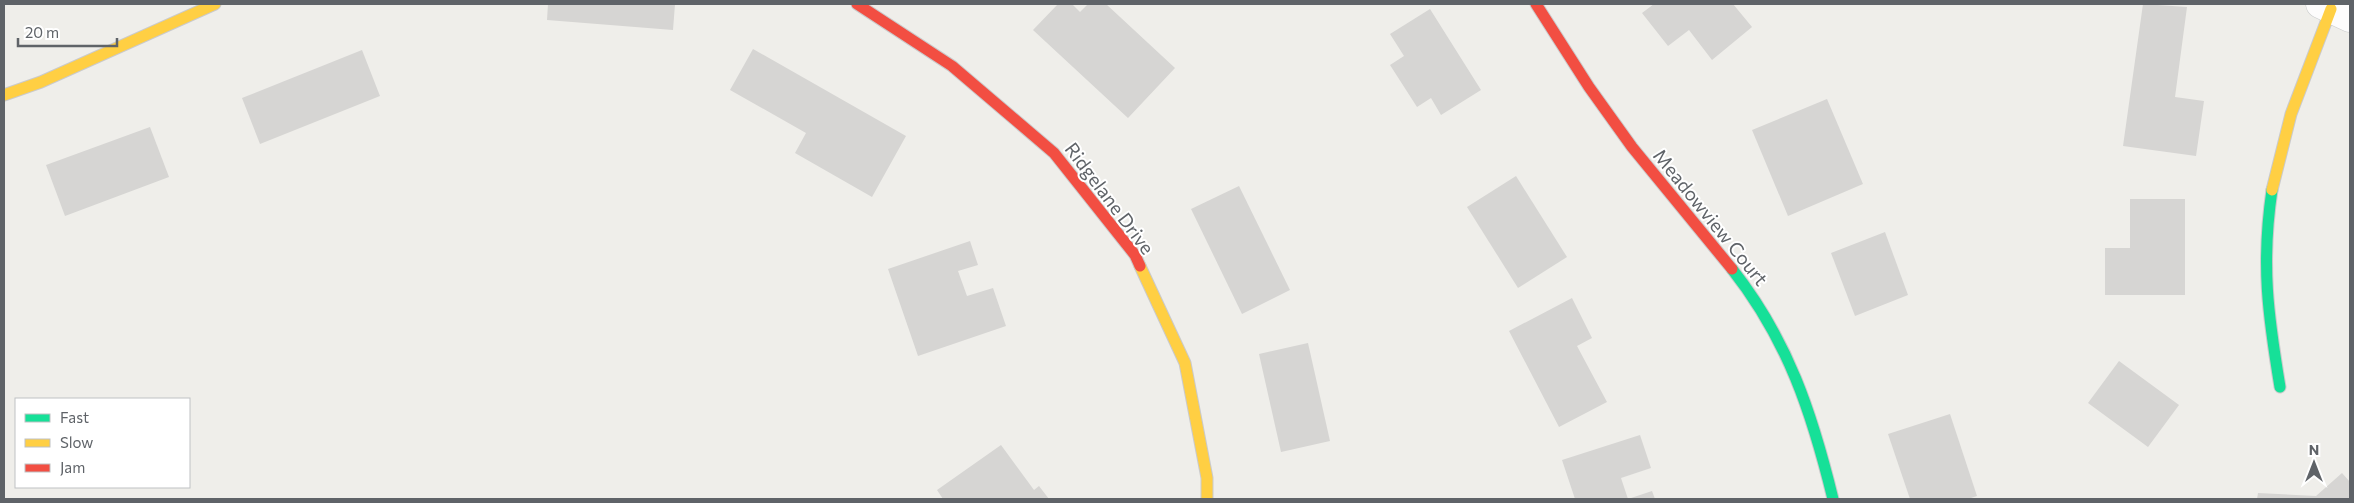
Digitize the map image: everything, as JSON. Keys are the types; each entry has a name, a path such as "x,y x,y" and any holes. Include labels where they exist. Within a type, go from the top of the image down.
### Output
{"street":[{"path":"4,95 41,82 215,4"},
{"name":"Ridgelane Drive","path":"857,4 952,66 1054,153 1135,255 1185,363 1207,478 1206,499"},
{"name":"Meadowview Court","path":"1536,4 1558,41 1647,166 1748,288 1787,354 1812,415 1833,499"},
{"path":"2280,387 2266,295 2265,244 2268,202 2277,157 2291,108 2334,10"}],"building":[{"path":"548,4 675,4 673,30 547,20"},
{"path":"1058,4 1072,4 1080,12 1088,4 1106,4 1175,68 1128,118 1033,30"},
{"path":"1654,4 1733,4 1752,27 1712,60 1689,30 1668,46 1642,13"},
{"path":"2143,4 2187,7 2175,97 2204,101 2196,156 2123,146"},
{"path":"1430,9 1481,90 1441,115 1431,98 1417,107 1390,65 1404,56 1390,34"},
{"path":"753,49 906,136 872,197 795,153 806,133 730,90"},
{"path":"362,50 380,96 260,144 242,98"},
{"path":"1827,99 1863,184 1788,216 1752,130"},
{"path":"150,127 169,177 65,216 46,165"},
{"path":"1516,176 1567,257 1518,288 1467,207"},
{"path":"1239,186 1290,290 1242,314 1191,209"},
{"path":"2130,199 2185,199 2185,295 2105,295 2105,248 2130,248"},
{"path":"1885,232 1908,295 1855,316 1831,253"},
{"path":"970,241 978,265 958,271 967,296 993,288 1006,326 918,356 888,269"},
{"path":"1572,298 1592,338 1577,346 1607,402 1559,427 1509,331"},
{"path":"1308,343 1330,441 1281,452 1259,354"},
{"path":"2119,361 2179,405 2148,447 2088,403"},
{"path":"1950,414 1977,496 1968,499 1910,499 1888,434"},
{"path":"1640,435 1651,468 1621,478 1628,499 1575,499 1562,460"},
{"path":"1001,445 1034,490 1039,486 1049,499 943,499 937,490"},
{"path":"2342,473 2350,482 2350,499 2257,499 2258,493 2316,496"},
{"path":"1652,491 1655,499 1628,499"}],"traffic: fast":[{"path":"2272,190 2267,242 2267,289 2280,387"},
{"path":"1732,269 1752,296 1768,323 1796,378 1807,407 1833,499"}],"traffic: slow":[{"path":"4,95 41,82 215,4"},
{"path":"2272,190 2291,114 2331,9"},
{"path":"1140,266 1185,363 1207,478 1207,499"}],"traffic: jam":[{"path":"857,4 952,66 1054,153 1135,255 1140,266"},
{"path":"1536,4 1589,87 1632,147 1732,269"}]}
